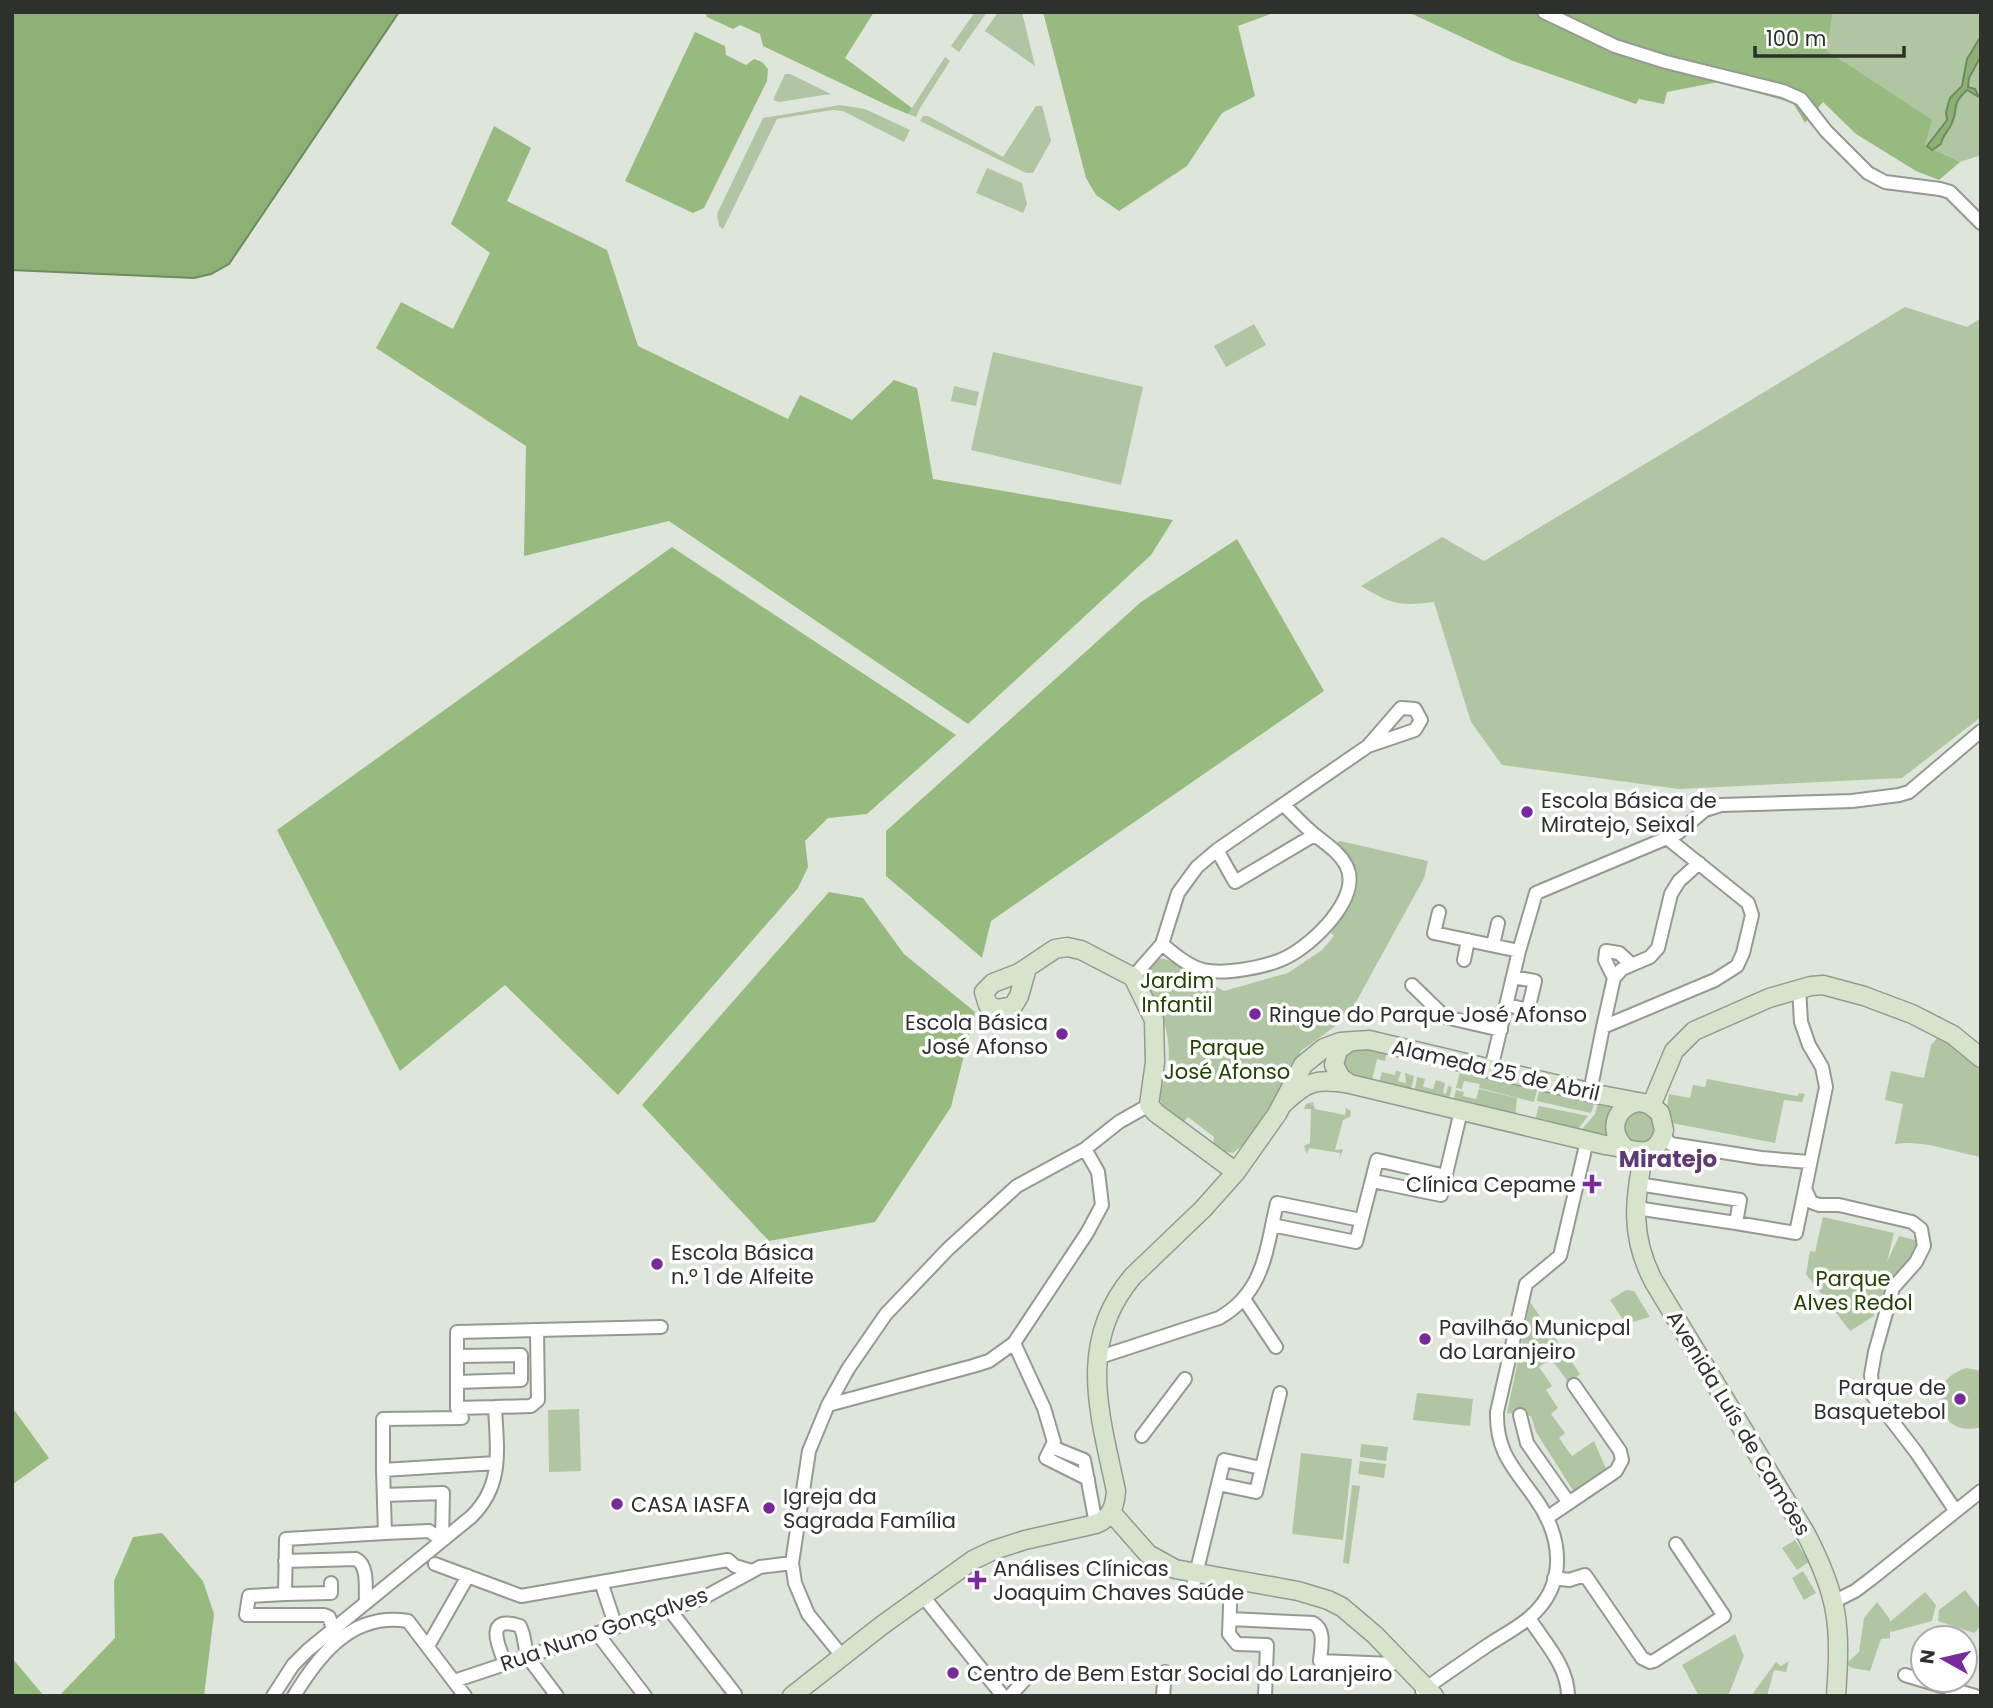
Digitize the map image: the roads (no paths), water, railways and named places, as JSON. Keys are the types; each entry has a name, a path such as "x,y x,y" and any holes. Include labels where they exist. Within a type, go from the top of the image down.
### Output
{"main road":[{"path":"1027,968 1055,949 1067,947 1081,950 1133,977 1154,1020 1156,1042 1149,1105 1236,1172"},
{"path":"1104,1519 1116,1491 1097,1398 1097,1359 1107,1319 1124,1286 1203,1209 1236,1172 1282,1105 1301,1087 1315,1081 1327,1080 1350,1084 1587,1141 1624,1147 1633,1152 1644,1152 1656,1147 1663,1136 1663,1118 1644,1104 1674,1051 1694,1031 1729,1014 1799,988 1823,985 1912,1014 1953,1035 1981,1058"},
{"path":"1350,1084 1337,1071 1334,1058 1343,1044 1356,1039"},
{"name":"Alameda 25 de Abril","path":"1282,1105 1296,1076 1313,1055 1340,1041 1356,1039 1644,1104"},
{"name":"Alameda 25 de Abril","path":"1624,1147 1615,1135 1615,1120 1623,1108 1644,1104"},
{"name":"Avenida Luís de Camões","path":"1644,1152 1636,1208 1638,1242 1646,1266 1821,1562 1835,1601 1839,1650 1836,1696"},
{"path":"1104,1519 1140,1559 1173,1578 1195,1577 1324,1608 1352,1625 1425,1693"},
{"path":"792,1696 961,1567 994,1550 1104,1519"},
{"path":"1230,1584 1298,1591 1342,1607 1359,1619 1425,1693"}],"street":[{"path":"1544,12 1615,46 1783,92 1801,100 1825,131 1868,173 1885,182 1951,192 1981,223"},
{"path":"1491,1069 1519,951 1536,893 1678,833 1705,810 1721,805 1852,801 1909,792 1981,731"},
{"path":"1133,977 1163,944 1178,893 1197,867 1217,850 1368,746"},
{"path":"1163,944 1180,959 1203,970 1227,972 1285,958 1308,944 1344,901 1350,882 1346,865 1332,848 1314,835 1284,805"},
{"path":"1217,850 1235,881 1314,835"},
{"path":"1603,1027 1716,980 1737,966 1742,953 1752,915 1748,903 1667,838"},
{"path":"1590,1092 1614,978 1630,964 1650,957 1658,948 1671,894 1679,881 1699,863"},
{"path":"1439,912 1434,933 1519,951"},
{"path":"1493,945 1498,923"},
{"path":"1464,960 1468,940"},
{"path":"1614,978 1605,960 1606,951 1619,953 1630,964"},
{"path":"1507,1005 1528,1010 1535,981 1513,977"},
{"path":"1412,985 1445,1017 1501,1030"},
{"path":"1636,1208 1796,1233 1826,1087 1822,1067 1809,1045 1801,1022 1799,988"},
{"path":"842,1656 808,1614 795,1583 792,1559 809,1451 828,1405 848,1368 886,1314 948,1249 1017,1186 1085,1149 1119,1122 1149,1105"},
{"path":"1373,1181 1441,1195 1461,1111"},
{"path":"1663,1136 1671,1144 1809,1161"},
{"path":"1425,1693 1529,1618 1545,1599 1554,1578 1557,1544 1548,1517 1502,1451 1496,1431 1497,1412 1527,1284 1560,1256 1587,1141"},
{"path":"828,1405 981,1364 1014,1343 1087,1233 1102,1205 1098,1172 1085,1149"},
{"path":"1272,1226 1356,1242 1377,1160 1446,1176"},
{"path":"1638,1184 1740,1200 1736,1223"},
{"path":"1805,1191 1811,1202 1819,1205 1839,1205 1912,1222 1921,1229 1924,1246 1916,1262 1893,1288 1883,1322 1871,1375 1873,1396 1916,1452 1955,1510"},
{"path":"1097,1359 1219,1318 1233,1310 1259,1276 1277,1203 1361,1220"},
{"path":"1244,1299 1276,1347"},
{"path":"537,1330 538,1400 531,1406 457,1408 457,1332 537,1330 661,1327"},
{"path":"1014,1343 1044,1408 1054,1442 1052,1447 1084,1460 1088,1479 1104,1519"},
{"path":"457,1356 521,1355 522,1380 457,1382"},
{"path":"1142,1436 1185,1379"},
{"path":"1548,1517 1616,1471 1622,1460 1620,1451 1574,1385"},
{"path":"1218,1484 1256,1492 1280,1393"},
{"path":"273,1696 293,1665 333,1629 471,1517 485,1502 493,1485 496,1463 495,1407"},
{"path":"1520,1415 1527,1443 1569,1503"},
{"path":"385,1533 383,1419 463,1418"},
{"path":"1195,1577 1224,1460 1261,1468"},
{"path":"383,1470 496,1463"},
{"path":"1835,1601 1871,1579 1981,1490"},
{"path":"384,1495 443,1493 442,1540"},
{"path":"285,1594 286,1539 429,1531 442,1540"},
{"path":"1554,1578 1569,1580 1584,1575 1642,1658 1654,1661 1724,1616 1676,1544"},
{"name":"Rua Nuno Gonçalves","path":"454,1681 703,1598 752,1571 792,1559"},
{"path":"435,1563 521,1596 729,1560 735,1566 752,1571"},
{"path":"285,1561 361,1561 364,1567 366,1602"},
{"path":"428,1646 468,1576"},
{"path":"601,1582 615,1627"},
{"path":"331,1583 331,1593 249,1596 246,1615 324,1615 329,1617 333,1629"},
{"path":"1230,1584 1229,1634 1232,1641 1237,1644 1267,1645 1265,1696"},
{"path":"922,1595 1003,1696"},
{"path":"668,1609 735,1694 733,1696"},
{"path":"294,1696 325,1653 348,1632 370,1622 389,1618 408,1621 465,1696"},
{"path":"1529,1618 1563,1670 1568,1696"},
{"path":"1230,1619 1313,1623 1322,1633 1320,1661 1392,1664"},
{"path":"505,1664 495,1639 496,1630 503,1624 520,1626 527,1656 557,1696"},
{"path":"597,1633 645,1696"},
{"path":"1163,1696 1165,1672"},
{"path":"1010,1696 1029,1675"},
{"path":"1905,1675 1975,1696"}],"place":[{"name":"Escola Básica de Miratejo, Seixal","path":"1527,812"},
{"name":"Ringue do Parque José Afonso","path":"1255,1014"},
{"name":"Escola Básica José Afonso","path":"1062,1034"},
{"name":"Clínica Cepame","path":"1592,1184"},
{"name":"Escola Básica n.º 1 de Alfeite","path":"657,1264"},
{"name":"Pavilhão Municpal do Laranjeiro","path":"1425,1339"},
{"name":"Parque de Basquetebol","path":"1960,1399"},
{"name":"CASA IASFA","path":"617,1504"},
{"name":"Igreja da Sagrada Família","path":"769,1508"},
{"name":"Análises Clínicas Joaquim Chaves Saúde","path":"977,1580"},
{"name":"Centro de Bem Estar Social do Laranjeiro","path":"953,1673"}],"district":[{"name":"Miratejo","path":"1668,1159"}],"park label":[{"name":"Jardim Infantil","path":"1177,992"},
{"name":"Parque José Afonso","path":"1227,1059"},
{"name":"Parque Alves Redol","path":"1853,1290"}]}
